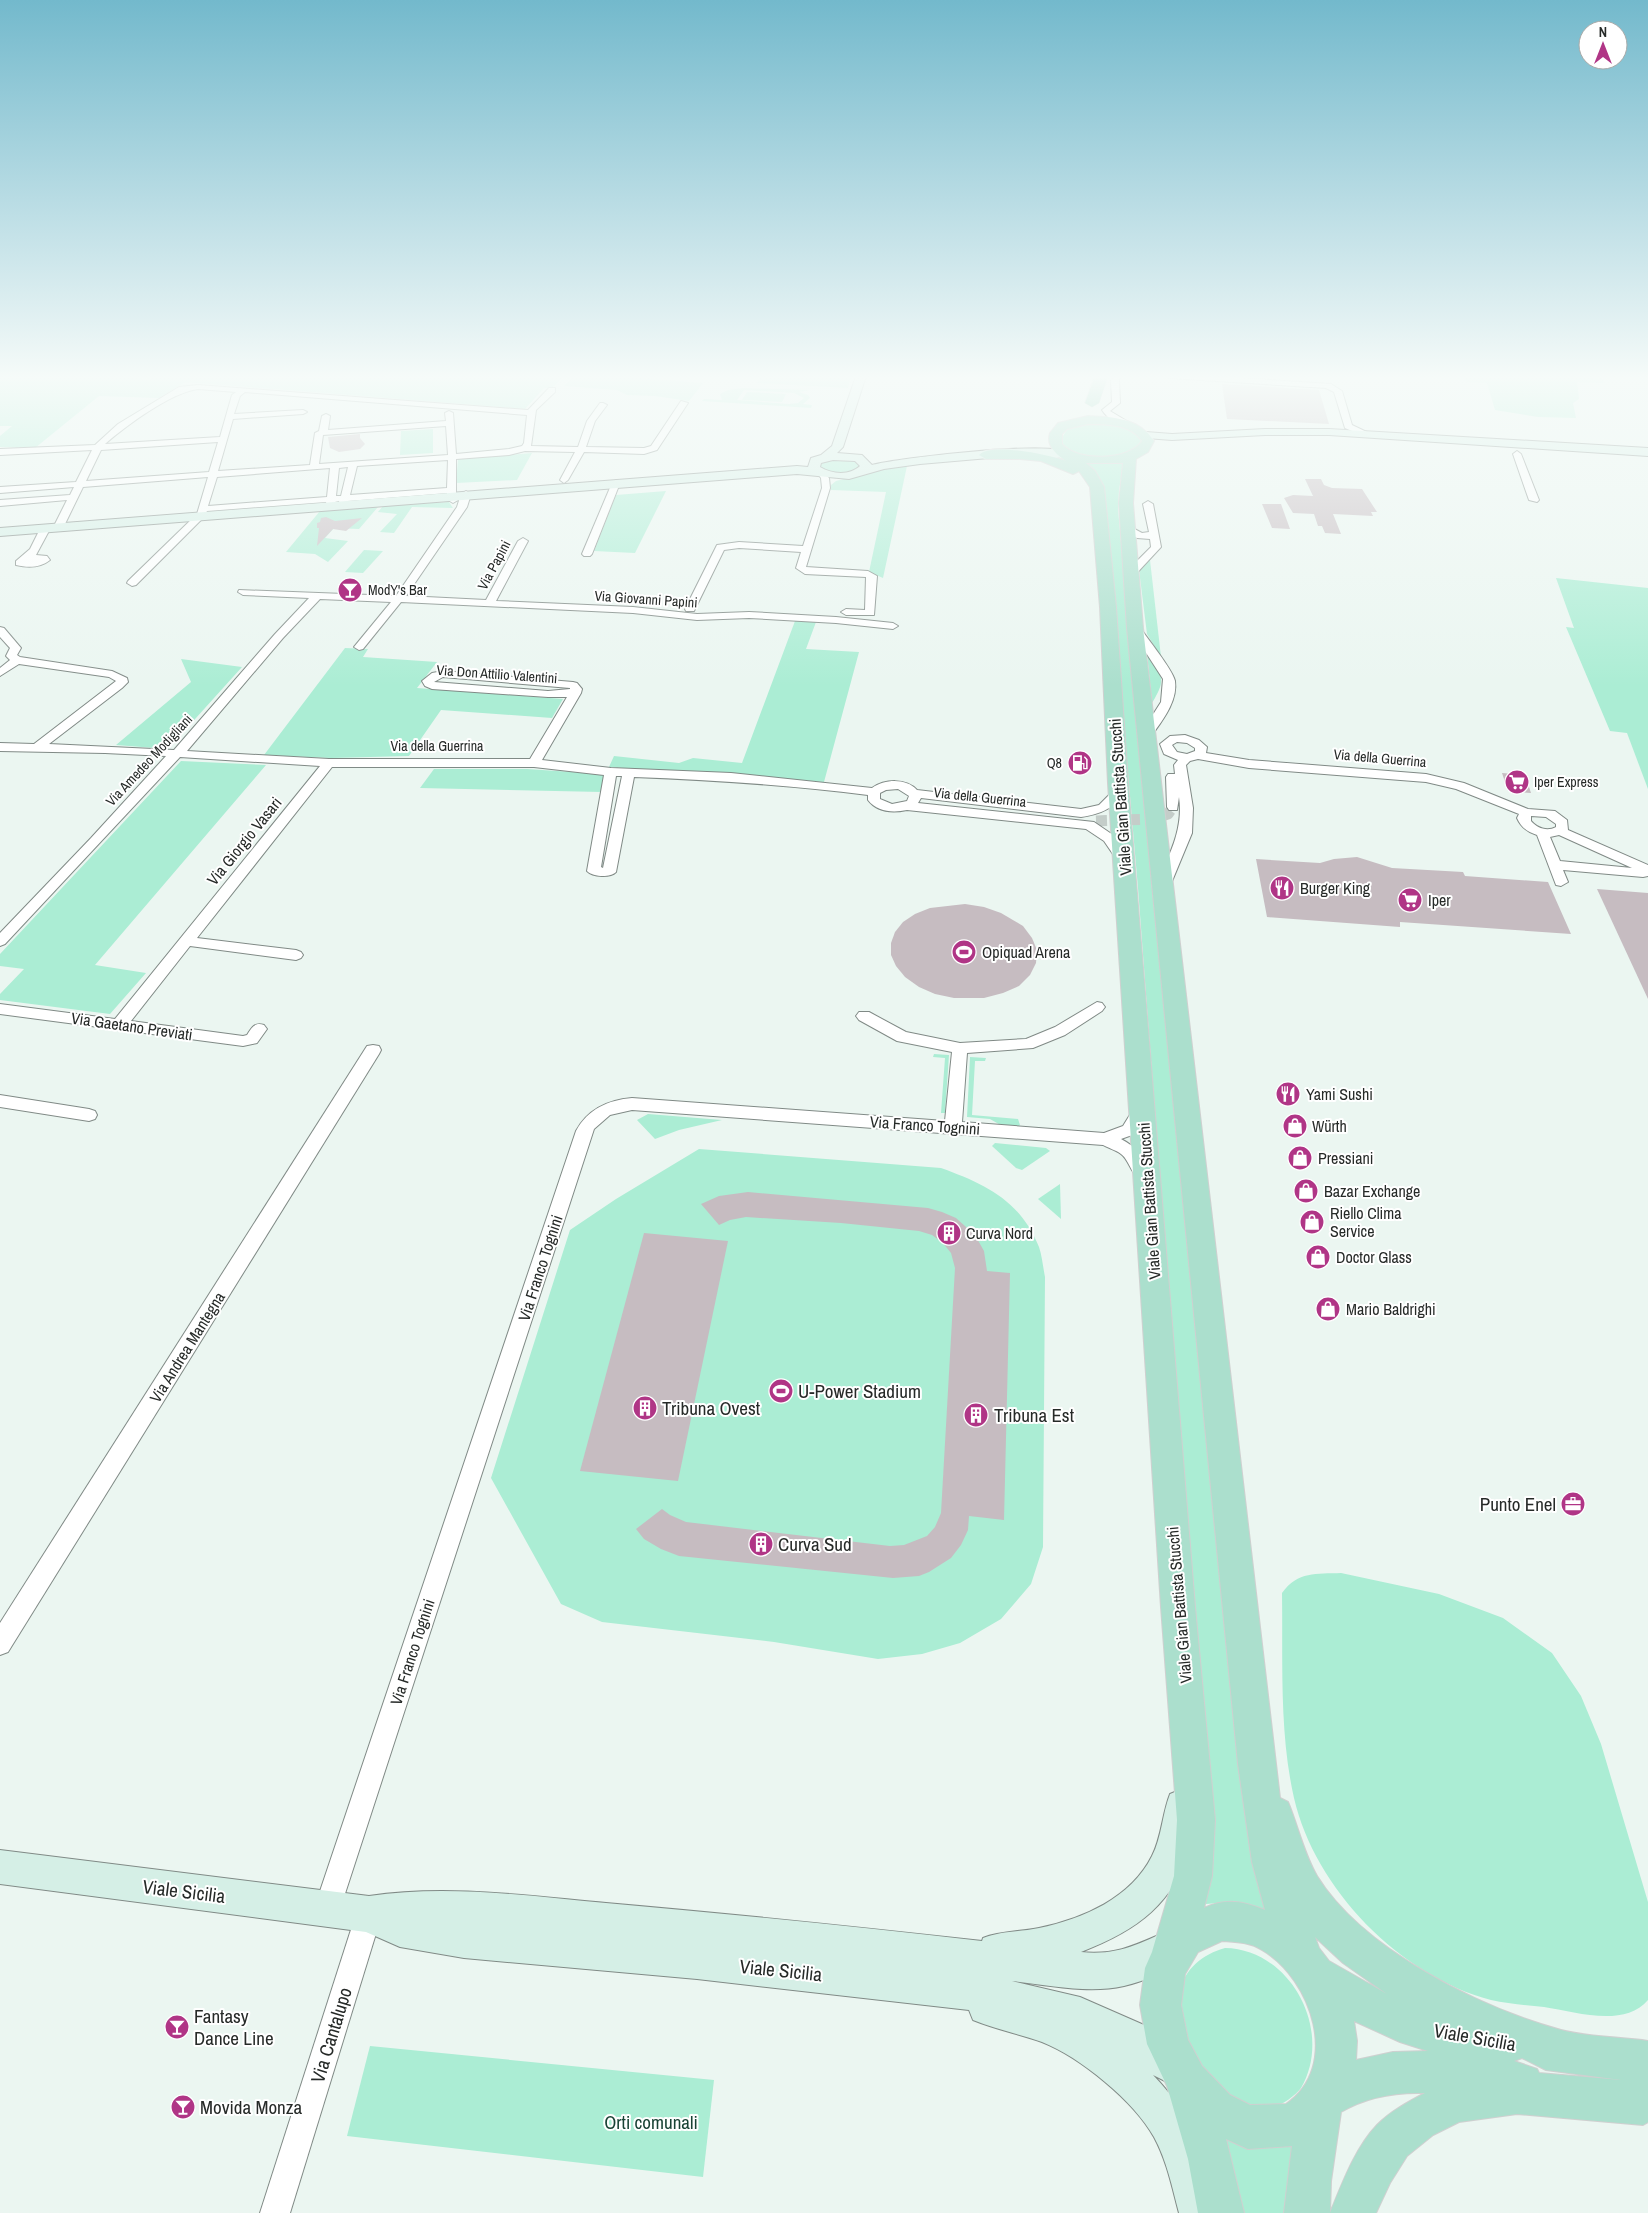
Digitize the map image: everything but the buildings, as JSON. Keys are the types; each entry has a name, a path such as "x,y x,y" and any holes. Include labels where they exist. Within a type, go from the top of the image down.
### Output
{"main road":[{"path":"646,480 654,479"},
{"path":"0,531 45,529 201,512 657,479"},
{"path":"1080,479 1101,517"},
{"name":"Viale Gian Battista Stucchi","path":"1093,479 1101,517 1178,1607 1196,1820 1195,1862 1175,1950 1162,1984 1161,2013 1166,2040 1183,2076 1203,2134 1221,2213"},
{"name":"Viale Gian Battista Stucchi","path":"1143,479 1146,516 1130,574 1256,1764 1271,1862 1284,1908 1309,1967 1328,2004 1336,2040 1333,2074 1322,2100 1309,2180 1306,2213"},
{"path":"0,531 60,524 100,523"},
{"path":"918,1968 1056,1943 1120,1915 1139,1901 1156,1884 1179,1828 1191,1751"},
{"path":"1256,1764 1304,1890 1322,1915 1348,1941 1386,1970 1481,2022 1562,2051"},
{"name":"Viale Sicilia","path":"0,1868 369,1914 400,1929 464,1940 697,1961 918,1968 1036,1966 1103,1970 1130,1967 1175,1950"},
{"name":"Viale Gian Battista Stucchi","path":"1175,1950 1191,1933 1206,1925 1220,1921 1239,1921 1274,1934 1292,1948 1309,1967"},
{"name":"Viale Sicilia","path":"1309,1967 1361,2003 1383,2014 1430,2030 1562,2051 1646,2089"},
{"path":"918,1968 1083,2042 1109,2061 1142,2090 1167,2122 1184,2159 1199,2213"},
{"name":"Viale Sicilia","path":"918,1968 993,1995 1080,2016 1131,2038 1183,2076"},
{"path":"1322,2100 1338,2088 1368,2078 1387,2074 1425,2071 1646,2089"},
{"name":"Viale Gian Battista Stucchi","path":"1183,2076 1202,2099 1219,2113 1239,2123 1259,2128 1276,2128 1295,2123 1310,2114 1322,2100"},
{"path":"1353,2213 1374,2167 1392,2141 1418,2120 1455,2101 1517,2093 1646,2089"}],"street":[{"path":"60,524 62,509 73,497 83,479"},
{"path":"0,490 155,479"},
{"path":"132,583 201,512 210,479"},
{"path":"336,479 337,502"},
{"path":"337,502 347,479"},
{"path":"451,479 451,493 459,511"},
{"path":"825,479 826,488 801,568 805,571 868,574 872,576 870,613 843,612 836,620"},
{"path":"826,488 832,481 836,479"},
{"path":"1525,479 1534,500"},
{"path":"587,554 616,482"},
{"path":"359,647 406,590 464,504 466,494"},
{"path":"0,503 73,497"},
{"path":"27,557 34,550 45,529"},
{"name":"Via Papini","path":"490,603 523,541"},
{"path":"690,609 720,548 732,545 807,549"},
{"name":"Via Giovanni Papini","path":"243,592 633,610 697,616 749,615 836,620 893,626"},
{"name":"Via Amedeo Modigliani","path":"0,941 96,841 165,764 177,755 279,636 317,596"},
{"path":"1135,628 1169,679 1171,688 1164,708 1146,735"},
{"path":"0,630 16,648 12,656 17,660 112,674 121,678 122,682 118,686 35,749"},
{"path":"0,673 17,660"},
{"name":"Via Don Attilio Valentini","path":"534,762 575,693 576,689 573,685 443,674 436,675 428,681 432,686 548,694 575,693"},
{"path":"1163,886 1185,833 1187,808 1180,765 1190,754 1195,742 1180,739 1170,733 1164,708"},
{"path":"1180,739 1169,741 1166,747 1190,754"},
{"name":"Via della Guerrina","path":"0,747 105,750 329,763 534,762 611,772 731,777 874,792"},
{"path":"1173,807 1172,760 1190,754"},
{"name":"Via della Guerrina","path":"1190,754 1248,764 1426,778 1460,786 1526,814 1539,812 1555,817 1563,826 1560,831"},
{"name":"Via Giorgio Vasari","path":"120,1025 329,763"},
{"path":"611,772 594,871 609,872 629,772"},
{"path":"883,786 904,786 911,800 896,808 883,806 874,800 874,792 883,786"},
{"name":"Via della Guerrina","path":"911,800 1082,814 1106,808 1113,802 1120,791"},
{"name":"Via della Guerrina","path":"911,800 1096,821"},
{"name":"Via della Guerrina","path":"911,800 1089,825 1099,829 1112,841 1124,860"},
{"path":"1526,814 1523,818 1526,825 1542,832 1561,882"},
{"name":"Via della Guerrina","path":"1542,832 1560,831 1648,872"},
{"path":"1580,867 1588,864 1593,859 1588,844"},
{"path":"1554,865 1648,872"},
{"path":"187,941 296,955"},
{"path":"864,1016 902,1037 960,1048 1028,1044 1060,1031 1097,1007"},
{"name":"Via Gaetano Previati","path":"0,1009 243,1041 252,1039 259,1029"},
{"path":"953,1127 960,1048"},
{"name":"Via Andrea Mantegna","path":"0,1644 372,1050"},
{"path":"0,1101 89,1115"},
{"name":"Via Franco Tognini","path":"327,1909 584,1131 590,1122 610,1108 618,1105 632,1104 1105,1139 1128,1150 1148,1179"},
{"name":"Via Franco Tognini","path":"1105,1139 1129,1130 1142,1108"},
{"name":"Via Cantalupo","path":"275,2213 369,1914"}],"green space":[{"path":"456,479 517,479 517,480 456,483"},
{"path":"843,479 904,479 883,578 869,572 886,492 831,490 831,485"},
{"path":"1091,479 1121,479 1118,509 1152,889 1243,1748 1274,1916 1231,1902 1206,1904 1203,1899 1201,1723 1138,888 1105,508"},
{"path":"666,491 635,553 594,551 616,495"},
{"path":"449,502 453,508 412,507 394,533 380,532 397,514 378,512 383,506"},
{"path":"378,507 359,529 334,528 325,538 348,541 328,562 315,554 286,552 320,511"},
{"path":"364,550 383,551 363,573 345,572"},
{"path":"1150,560 1161,657 1147,634 1139,570"},
{"path":"1556,578 1648,588 1648,789 1627,733 1610,731 1566,627 1574,628"},
{"path":"795,621 816,622 806,649 859,652 824,782 609,767 614,756 679,763 693,758 742,763"},
{"path":"345,648 368,649 363,657 437,662 417,688 563,699 552,718 441,710 409,756 331,758 264,755"},
{"path":"1147,653 1161,677 1160,688 1152,703"},
{"path":"181,659 242,667 168,749 116,745 191,682"},
{"path":"181,761 266,765 95,965 146,973 110,1014 0,1000 0,994 24,969 0,966 0,954"},
{"path":"434,769 527,769 602,774 605,777 602,792 420,788"},
{"path":"934,1054 949,1055 945,1113 941,1113 945,1058 933,1057"},
{"path":"970,1057 986,1058 985,1061 975,1061 972,1115 1018,1119 1020,1125 1017,1127 1004,1127 990,1119 967,1117"},
{"path":"648,1114 722,1120 679,1130 655,1139 637,1120"},
{"path":"995,1143 1046,1148 1050,1151 1022,1170 1016,1168 992,1146"},
{"name":"U-Power Stadium","path":"699,1149 941,1168 972,1180 999,1196 1022,1217 1031,1231 1039,1247 1045,1277 1043,1547 1031,1584 1001,1619 960,1643 922,1654 878,1659 774,1642 602,1622 561,1604 491,1478 570,1230 616,1199"},
{"path":"1060,1184 1061,1219 1038,1199"},
{"path":"1341,1573 1439,1594 1503,1618 1552,1653 1581,1696 1601,1744 1648,1902 1648,2000 1638,2009 1626,2014 1599,2016 1491,2000 1457,1988 1425,1971 1394,1950 1366,1924 1342,1896 1321,1865 1305,1832 1294,1798 1286,1748 1282,1670 1282,1593 1301,1577"},
{"path":"1225,1948 1249,1952 1269,1962 1287,1978 1300,1997 1309,2019 1312,2042 1310,2066 1299,2091 1285,2102 1274,2107 1250,2107 1220,2095 1206,2080 1182,2039 1179,1993 1185,1977 1202,1959"},
{"name":"Orti comunali","path":"370,2046 714,2080 703,2177 347,2136"},
{"path":"1216,2131 1256,2146 1275,2147 1299,2142 1291,2213 1236,2213"}],"tunnel":[{"path":"1096,821 1151,819 1168,814 1173,807"}],"place":[{"name":"ModY's Bar","path":"350,590"},
{"name":"Q8","path":"1080,763"},
{"name":"Iper Express","path":"1517,782"},
{"name":"Burger King","path":"1282,888"},
{"name":"Iper","path":"1410,900"},
{"name":"Opiquad Arena","path":"964,952"},
{"name":"Yami Sushi","path":"1288,1094"},
{"name":"Würth","path":"1295,1126"},
{"name":"Pressiani","path":"1300,1158"},
{"name":"Bazar Exchange","path":"1306,1191"},
{"name":"Riello Clima Service","path":"1312,1222"},
{"name":"Curva Nord","path":"949,1233"},
{"name":"Doctor Glass","path":"1318,1257"},
{"name":"Mario Baldrighi","path":"1328,1309"},
{"name":"U-Power Stadium","path":"781,1391"},
{"name":"Tribuna Ovest","path":"645,1408"},
{"name":"Tribuna Est","path":"976,1415"},
{"name":"Punto Enel","path":"1573,1504"},
{"name":"Curva Sud","path":"761,1544"},
{"name":"Fantasy Dance Line","path":"177,2027"},
{"name":"Movida Monza","path":"183,2107"}]}
